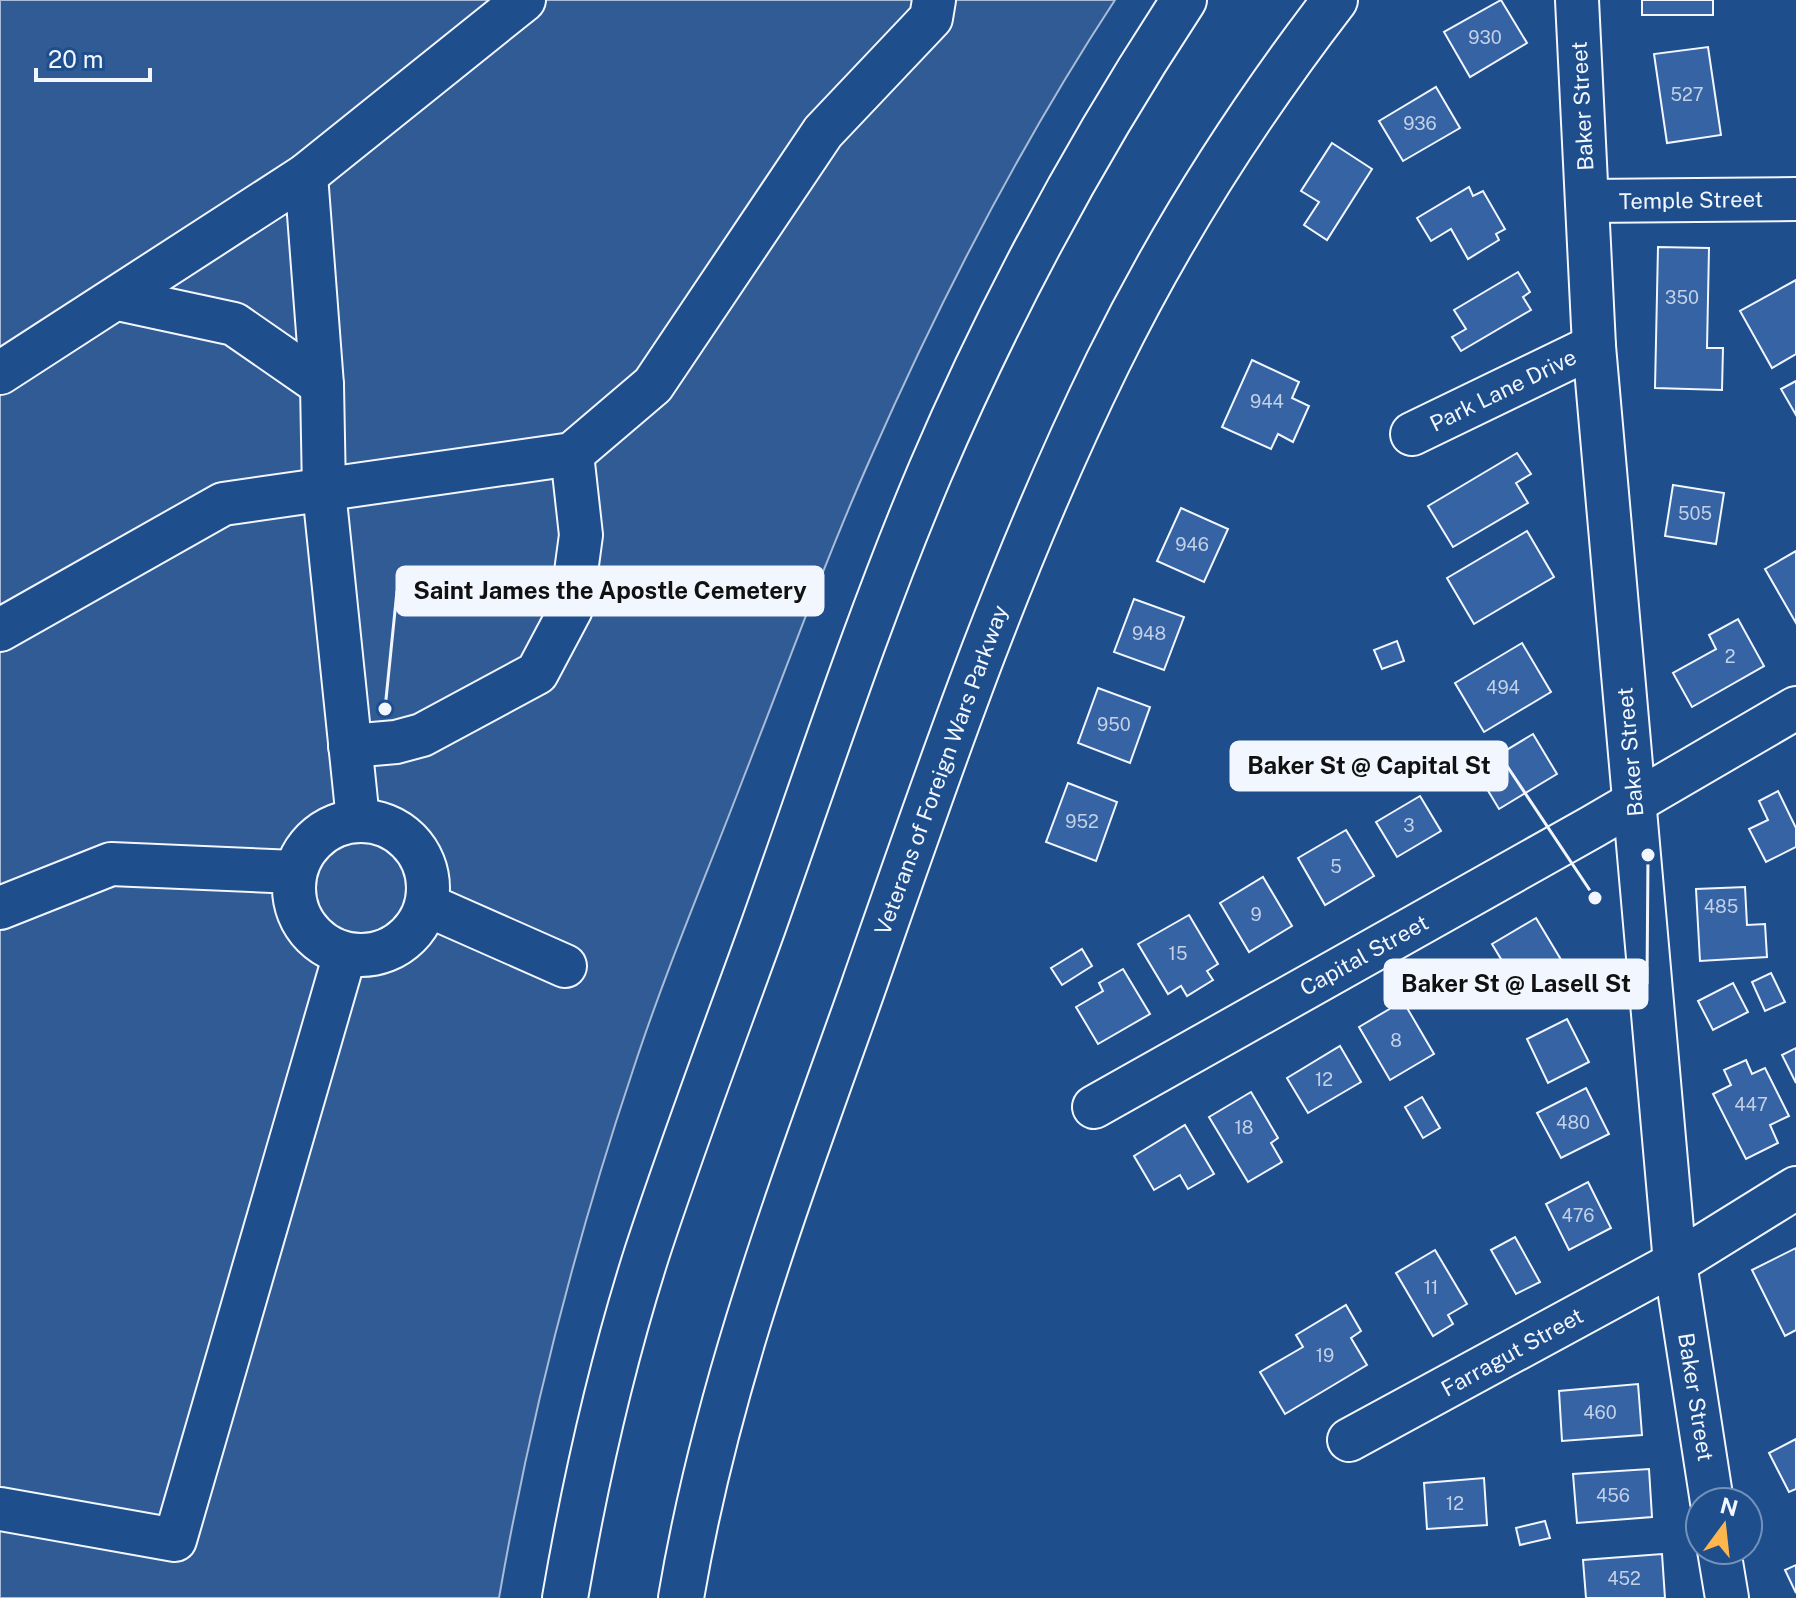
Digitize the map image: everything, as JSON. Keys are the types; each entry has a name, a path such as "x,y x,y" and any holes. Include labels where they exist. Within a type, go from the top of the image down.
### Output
{"highway":[{"path":"565,1598 594,1451 647,1254 878,602 931,470 1019,284 1092,150 1184,0"},
{"name":"Veterans of Foreign Wars Parkway","path":"681,1598 710,1452 747,1317 951,737 1026,543 1110,358 1184,224 1248,120 1335,0"}],"street":[{"path":"0,373 306,175 524,0"},
{"path":"0,630 223,504 572,454 653,385 823,132 931,18 934,0"},
{"name":"Baker Street","path":"1577,0 1594,346 1675,1263 1710,1486"},
{"path":"306,175 322,385 324,491 358,820"},
{"name":"Temple Street","path":"1587,201 1796,199"},
{"path":"118,299 234,324 322,385"},
{"name":"Park Lane Drive","path":"1412,434 1594,346"},
{"path":"350,746 396,742 422,735 537,673 571,609 581,535 572,454"},
{"name":"Capital Street","path":"1094,1107 1796,708"},
{"path":"358,820 379,823 398,831 414,845 424,863 429,884 427,905 419,924 405,940 387,951 366,956 345,954 325,946 309,932 299,914 293,893 295,872 301,856 312,841 325,831 341,823 358,820"},
{"path":"0,908 111,864 295,872"},
{"path":"427,905 565,966"},
{"path":"0,1509 175,1540 345,954"},
{"name":"Farragut Street","path":"1349,1440 1675,1263 1796,1188"},
{"path":"1722,1566 1727,1598"}],"shaded area":[{"path":"0,0 1115,0 1014,167 953,282 897,398 821,577 672,960 612,1135 573,1266 525,1464 499,1598 0,1598"}],"building":[{"path":"1501,0 1527,43 1470,77 1444,32"},
{"path":"1642,0 1713,0 1713,15 1642,15"},
{"path":"1708,47 1721,135 1667,143 1654,54"},
{"path":"1436,87 1460,128 1403,161 1379,121"},
{"path":"1332,143 1372,169 1327,240 1304,225 1319,202 1301,191"},
{"path":"1469,187 1473,196 1483,191 1505,229 1496,234 1499,240 1468,259 1451,229 1431,241 1417,218"},
{"path":"1658,247 1709,248 1707,348 1723,348 1722,390 1655,388"},
{"path":"1518,272 1530,292 1523,297 1531,310 1461,351 1452,337 1466,329 1454,310"},
{"path":"1796,280 1796,354 1772,368 1740,311"},
{"path":"1252,360 1299,382 1292,398 1309,406 1293,442 1278,434 1271,449 1222,427"},
{"path":"1796,381 1796,415 1781,389"},
{"path":"1517,453 1531,474 1516,483 1528,503 1453,547 1428,506"},
{"path":"1673,485 1724,493 1716,544 1665,536"},
{"path":"1181,508 1228,529 1204,582 1157,561"},
{"path":"1527,531 1554,577 1474,624 1447,578"},
{"path":"1796,551 1796,623 1765,569"},
{"path":"1134,599 1184,617 1164,670 1114,652"},
{"path":"1738,619 1764,666 1692,707 1673,673 1716,649 1709,635"},
{"path":"1397,641 1404,661 1382,669 1374,650"},
{"path":"1522,643 1551,692 1484,732 1455,683"},
{"path":"1098,688 1150,707 1130,763 1078,743"},
{"path":"1533,734 1557,774 1499,809 1475,769"},
{"path":"1068,783 1117,802 1096,861 1046,842"},
{"path":"1778,791 1796,828 1796,847 1766,862 1749,829 1768,820 1759,801"},
{"path":"1420,796 1441,831 1397,857 1376,822"},
{"path":"1346,830 1374,876 1325,905 1298,858"},
{"path":"1263,877 1292,926 1249,952 1220,903"},
{"path":"1745,887 1747,925 1765,924 1767,957 1700,961 1696,889"},
{"path":"1189,915 1218,964 1207,971 1213,980 1187,996 1181,986 1168,994 1138,944"},
{"path":"1536,918 1563,963 1519,989 1492,944"},
{"path":"1082,949 1092,966 1062,985 1051,968"},
{"path":"1123,969 1150,1014 1098,1044 1076,1007 1103,991 1099,983"},
{"path":"1771,973 1785,1002 1765,1011 1752,982"},
{"path":"1733,983 1748,1012 1713,1030 1698,1001"},
{"path":"1403,1001 1434,1054 1390,1080 1359,1027"},
{"path":"1567,1019 1589,1062 1548,1083 1527,1039"},
{"path":"1340,1046 1361,1082 1308,1113 1287,1078"},
{"path":"1796,1048 1796,1083 1782,1055"},
{"path":"1746,1060 1752,1074 1765,1068 1789,1116 1770,1125 1778,1143 1746,1159 1713,1094 1731,1085 1724,1070"},
{"path":"1586,1088 1609,1134 1561,1158 1537,1113"},
{"path":"1251,1092 1278,1138 1271,1143 1282,1162 1248,1182 1209,1117"},
{"path":"1422,1097 1440,1128 1423,1138 1405,1107"},
{"path":"1185,1125 1214,1174 1188,1189 1180,1175 1154,1190 1134,1156"},
{"path":"1588,1182 1611,1228 1569,1250 1546,1204"},
{"path":"1515,1237 1540,1282 1516,1294 1491,1250"},
{"path":"1796,1248 1796,1330 1785,1336 1752,1270"},
{"path":"1435,1250 1467,1304 1448,1315 1453,1324 1433,1336 1396,1273"},
{"path":"1346,1305 1361,1331 1351,1338 1367,1365 1285,1414 1260,1372 1303,1347 1296,1335"},
{"path":"1638,1384 1642,1435 1562,1441 1559,1391"},
{"path":"1796,1439 1796,1489 1789,1492 1769,1453"},
{"path":"1649,1469 1652,1517 1577,1523 1573,1474"},
{"path":"1484,1478 1487,1525 1427,1529 1424,1483"},
{"path":"1545,1521 1550,1538 1520,1545 1516,1528"},
{"path":"1662,1554 1665,1598 1586,1598 1583,1560"},
{"path":"1796,1565 1796,1593 1785,1570"}],"place":[{"name":"Saint James the Apostle Cemetery","path":"385,709"},
{"name":"Baker St @ Lasell St","path":"1648,855"},
{"name":"Baker St @ Capital St","path":"1595,898"}]}
